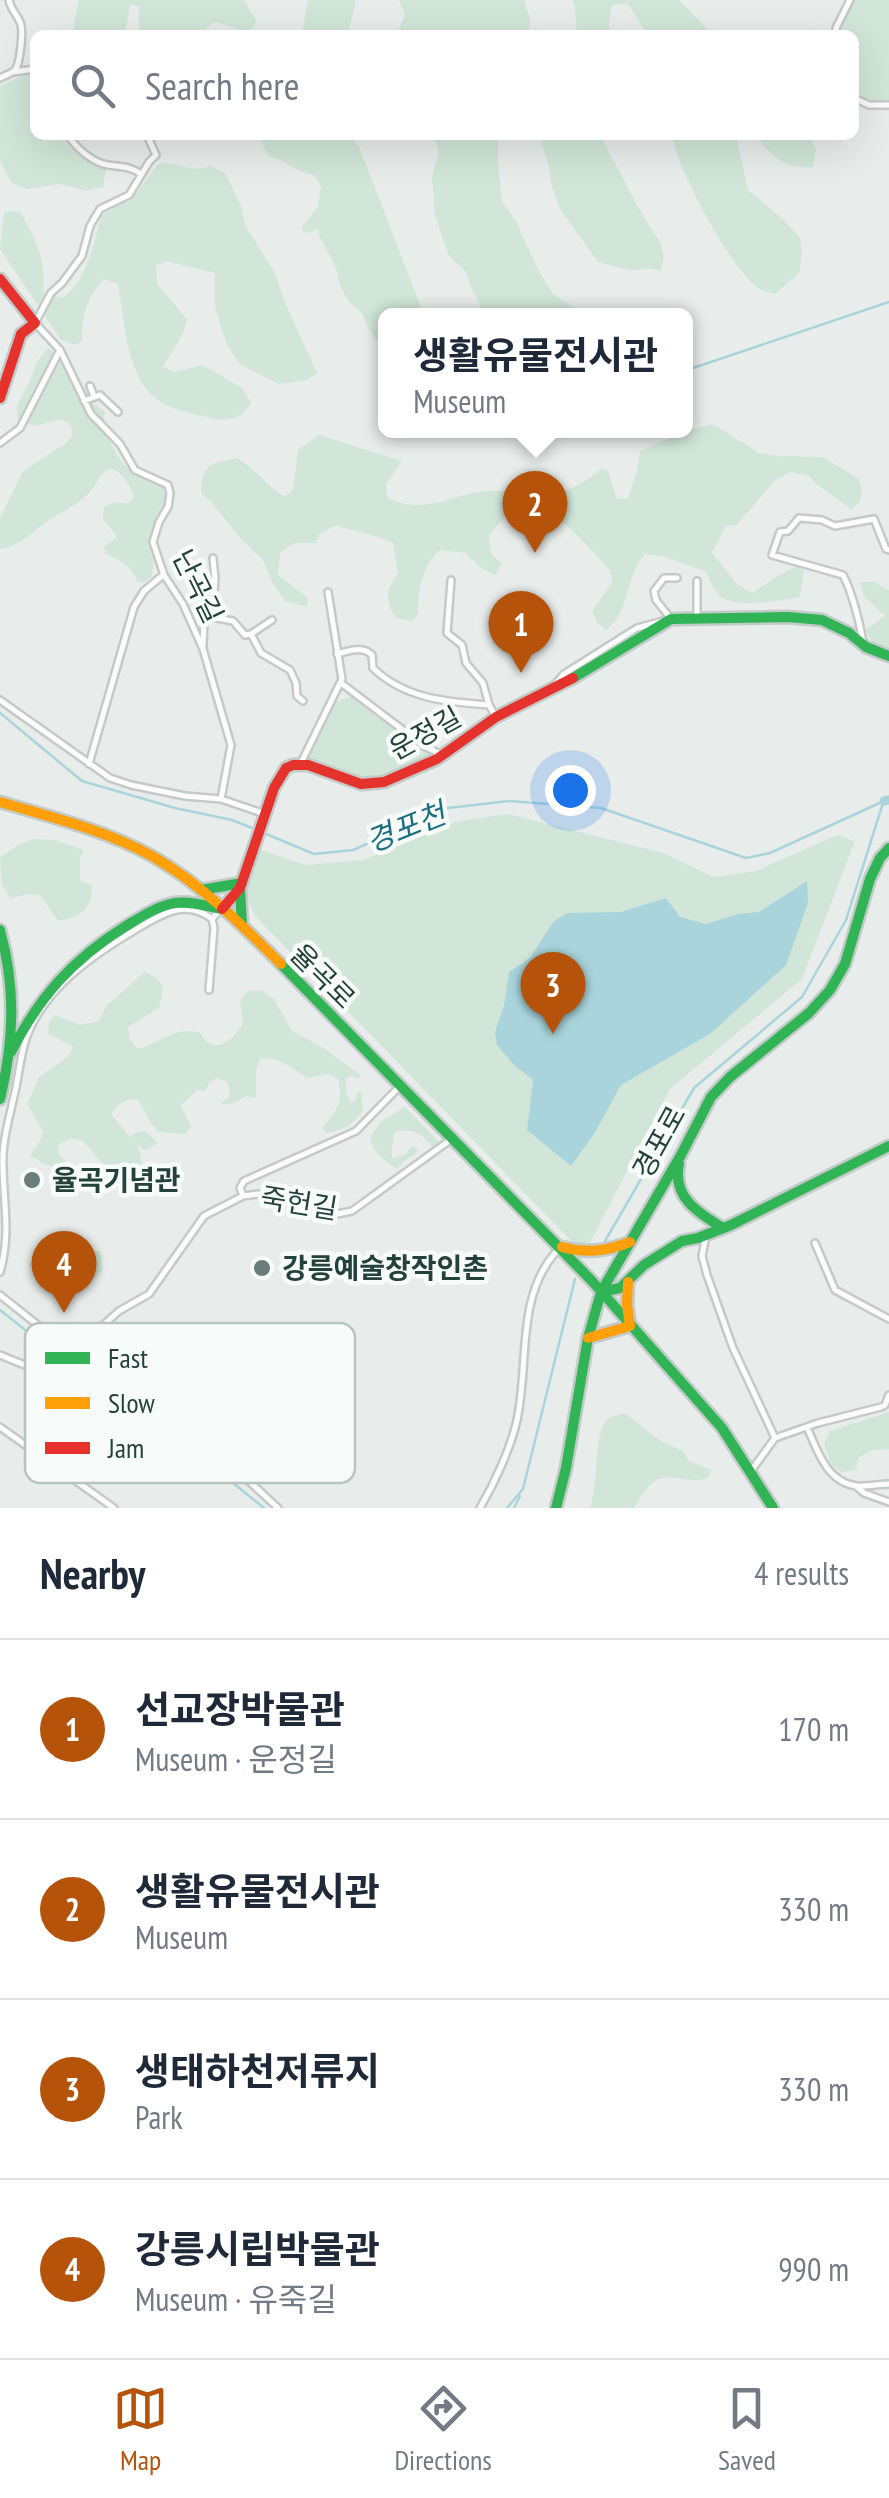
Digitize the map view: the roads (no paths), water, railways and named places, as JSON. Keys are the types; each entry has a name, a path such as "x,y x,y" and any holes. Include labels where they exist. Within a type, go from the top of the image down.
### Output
{"street":[{"path":"10,0 22,30 18,65 10,73"},
{"path":"836,30 850,0"},
{"path":"0,78 30,69"},
{"path":"859,100 869,105 889,105"},
{"path":"71,140 103,165 134,168 141,174"},
{"path":"0,398 21,334 35,323 51,293 82,256 90,226 100,209 129,195 156,155 149,140"},
{"name":"난곡길","path":"0,278 60,350 91,414 120,444 135,470 168,485 168,507 153,542 164,574 203,648 231,746 221,798"},
{"path":"0,444 20,428 60,350"},
{"path":"90,386 94,396"},
{"path":"84,401 100,395 118,412"},
{"path":"863,644 843,574 772,555 780,532 788,530 798,518 822,520 834,526 874,520 889,550"},
{"path":"212,617 213,558"},
{"path":"89,764 134,607 144,591 164,574"},
{"path":"672,619 656,600 654,591 664,578 678,578"},
{"path":"451,580 447,633 462,645 466,664 483,683 496,717"},
{"path":"696,618 697,581"},
{"path":"242,926 241,886 281,773 300,764 341,682 328,592"},
{"path":"203,648 204,621 212,617 233,621 242,634 252,634 272,620"},
{"name":"운정길","path":"300,764 349,781 374,784 442,755 496,717 623,650 672,619 822,620 889,656"},
{"path":"252,634 261,654 290,670 297,696 303,701"},
{"path":"337,654 367,650 372,655 373,668 399,688 431,699 489,705"},
{"path":"341,682 424,746 442,755"},
{"path":"0,700 110,778 185,796 221,798 264,816"},
{"name":"율곡로","path":"0,802 118,840 150,855 201,890 242,926 601,1292"},
{"name":"경포로","path":"556,1508 588,1338 601,1292 681,1155 702,1110 720,1087 809,1013 830,990 845,964 870,878 889,848"},
{"path":"201,890 241,886"},
{"path":"212,919 241,886"},
{"path":"11,1052 43,995 62,973 100,942 160,907 176,902 222,909"},
{"path":"0,1272 8,1237 1,1152 27,1036 41,1010 57,989 104,948 164,913 180,908 204,913 212,919 209,990"},
{"path":"0,930 12,979 14,1026 0,1098"},
{"path":"0,947 9,1010 8,1042 0,1079"},
{"path":"242,1196 240,1188 244,1181 356,1131 400,1086"},
{"name":"죽헌길","path":"106,1323 149,1294 204,1216 242,1196 258,1194 337,1214 352,1211 452,1138"},
{"path":"771,1507 722,1428 601,1292 620,1288 644,1265 682,1241 723,1228 889,1146"},
{"path":"681,1155 679,1190 723,1228"},
{"path":"704,1215 702,1256 707,1275 733,1348 775,1438"},
{"path":"480,1508 516,1424 530,1303 542,1270 559,1251 596,1252 630,1242"},
{"path":"815,1243 835,1290 889,1319"},
{"path":"628,1282 630,1326"},
{"path":"0,1295 34,1323"},
{"path":"588,1338 630,1326"},
{"name":"죽헌길","path":"0,1355 25,1365"},
{"path":"751,1471 775,1438 880,1408 889,1395"},
{"path":"0,1427 25,1445"},
{"path":"807,1427 831,1474 889,1502"},
{"path":"79,1483 114,1508"},
{"path":"252,1483 278,1508"},
{"path":"856,1486 887,1486"}],"water":[{"path":"807,881 808,903 786,965 710,1034 621,1085 571,1166 527,1130 533,1080 497,1045 495,1032 509,972 529,959 554,921 568,913 621,912 666,898 680,917 706,924 759,912"}],"waterway":[{"path":"693,368 889,302"},
{"name":"경포천","path":"0,713 82,781 257,830"},
{"name":"경포천","path":"884,801 889,800"},
{"name":"경포천","path":"264,833 314,854 353,850 448,808 509,801 601,808 746,858 770,853 884,801"},
{"path":"605,1241 694,1088 802,997 846,920 883,803"},
{"path":"507,1508 523,1489 575,1279"},
{"path":"0,1310 25,1330"},
{"path":"233,1483 264,1508"},
{"path":"514,1508 520,1496"}],"place":[{"name":"생활유물전시관","path":"535,553"},
{"name":"선교장박물관","path":"521,673"},
{"name":"생태하천저류지","path":"553,1034"},
{"name":"율곡기념관","path":"32,1180"},
{"name":"강릉예술창작인촌","path":"262,1268"},
{"name":"강릉시립박물관","path":"64,1313"}]}
